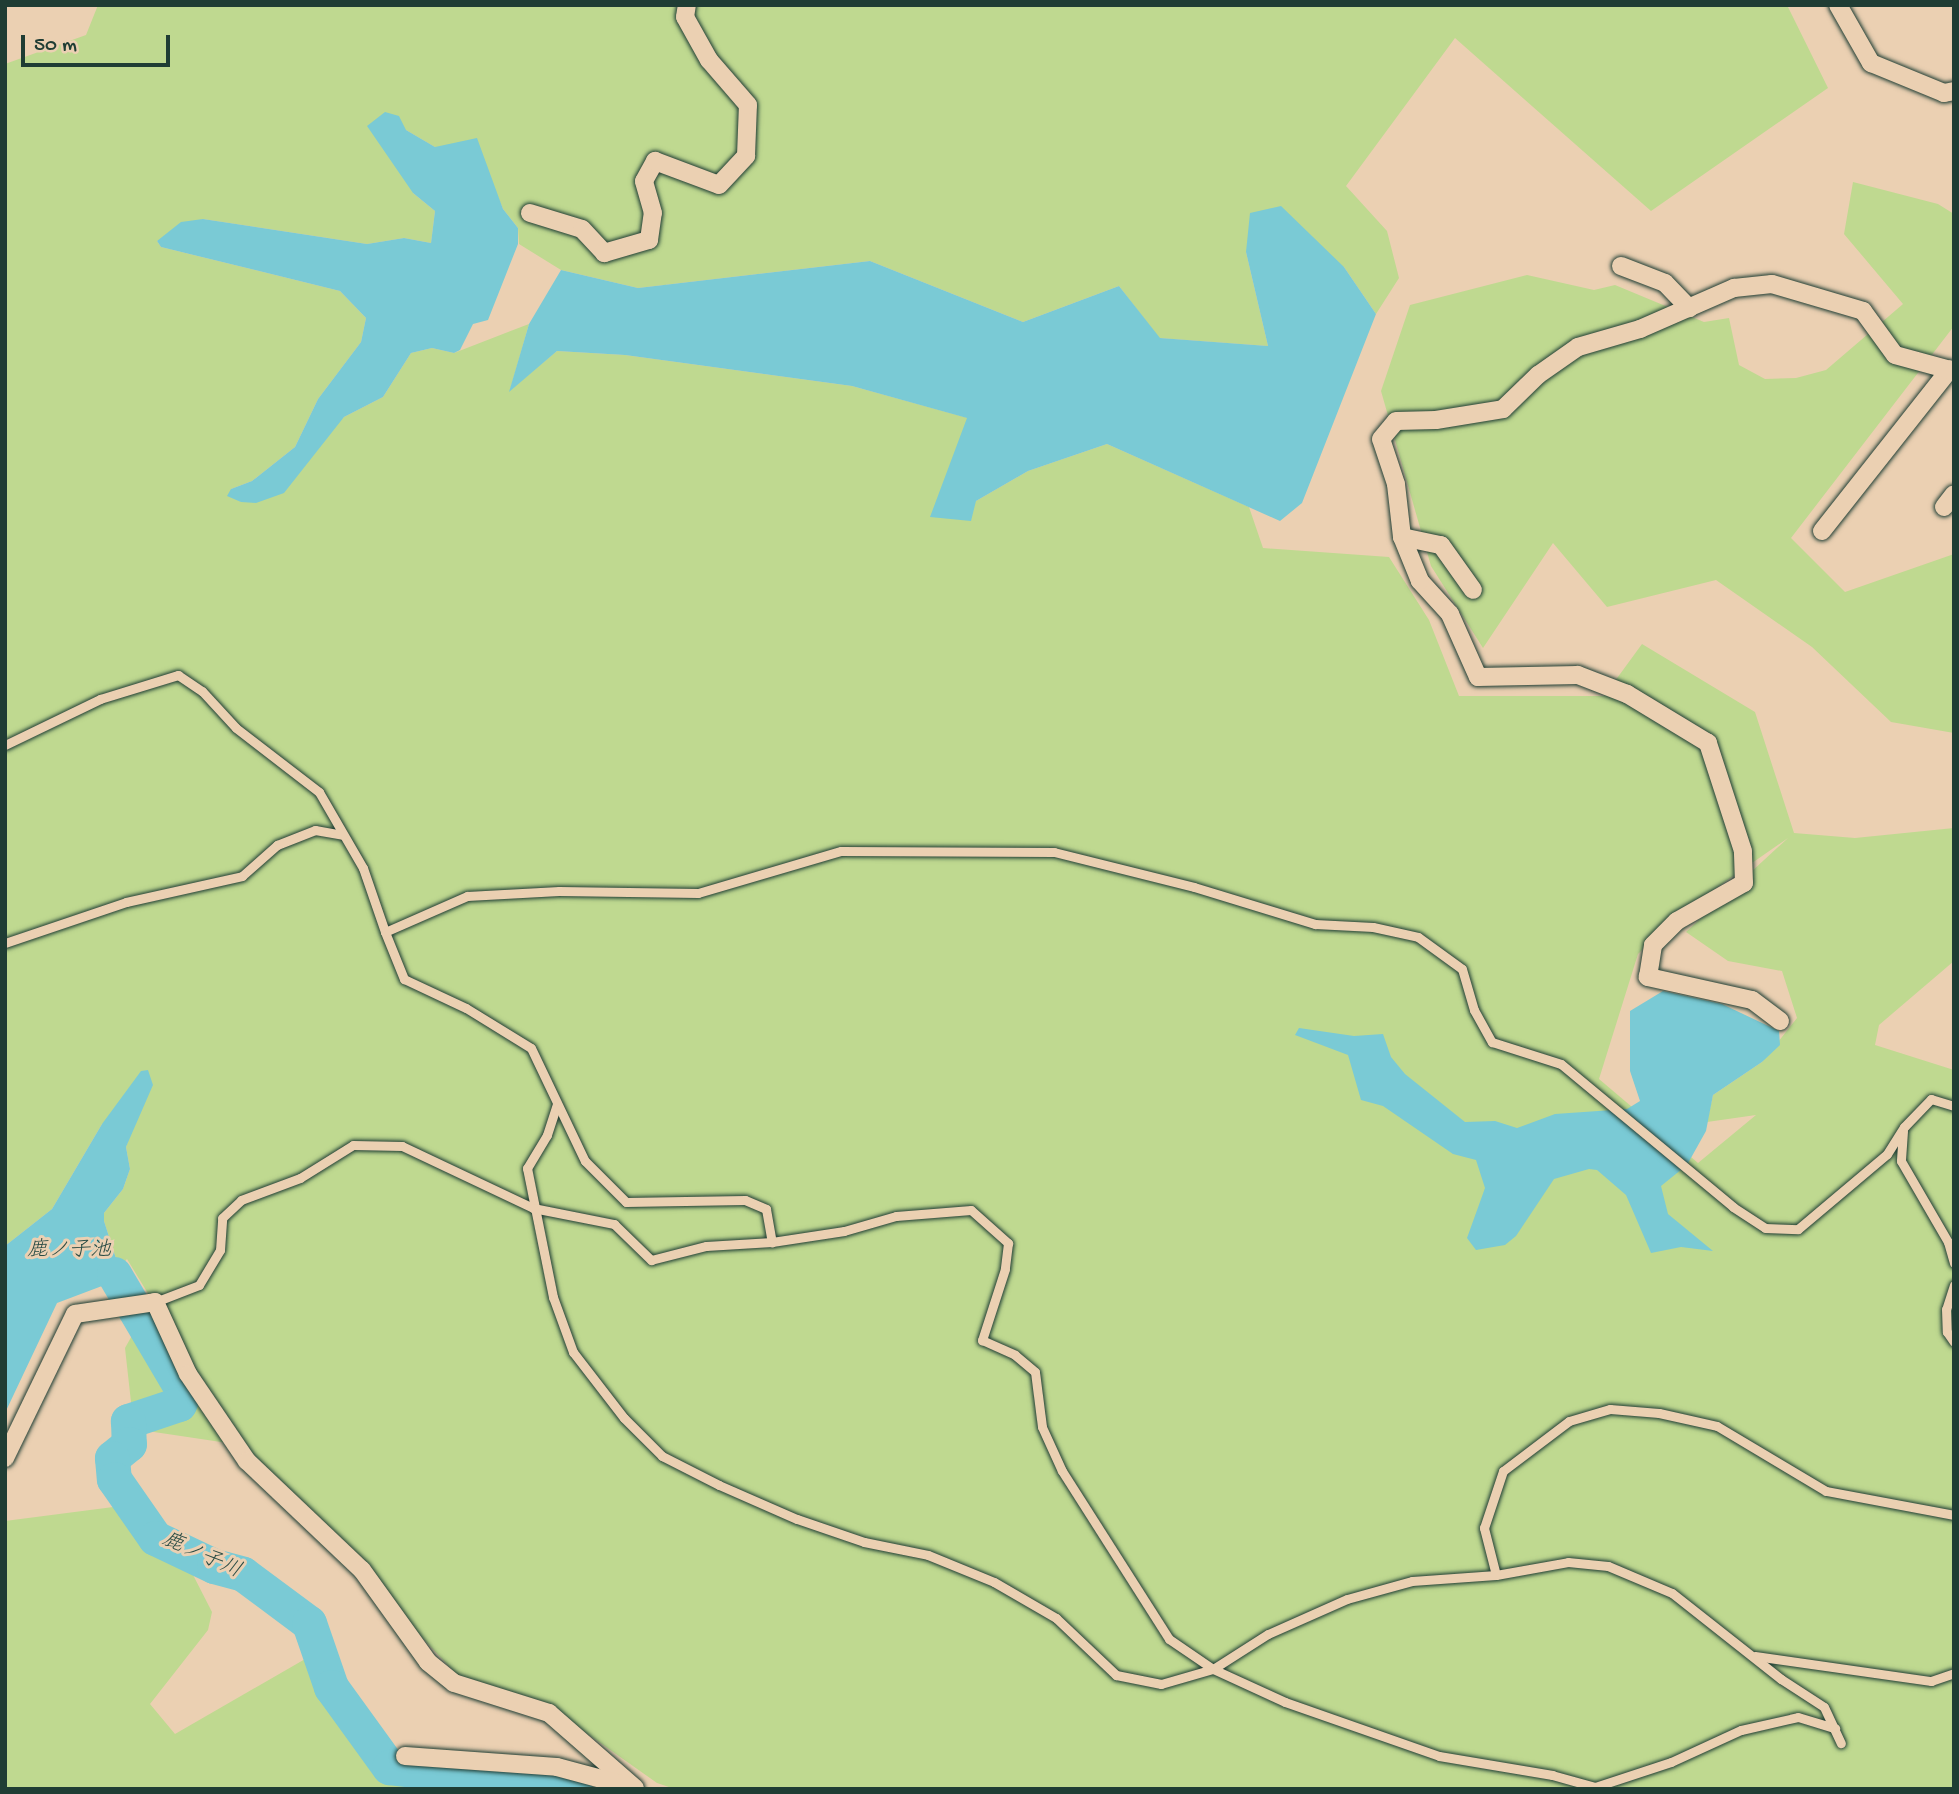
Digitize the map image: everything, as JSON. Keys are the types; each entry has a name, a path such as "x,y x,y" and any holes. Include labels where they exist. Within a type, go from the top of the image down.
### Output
{"street":[{"path":"530,213 582,229 604,253 649,240 653,213 644,181 655,161 719,185 746,156 748,105 709,60 685,17 687,5"},
{"path":"1838,5 1871,63 1944,93 1954,91"},
{"path":"1621,266 1665,283 1689,308"},
{"path":"1780,1021 1752,1000 1648,977 1653,945 1677,922 1744,883 1743,851 1708,743 1627,694 1578,676 1478,677 1450,614 1420,581 1402,537 1396,484 1381,439 1396,421 1436,420 1503,409 1538,375 1578,347 1640,329 1734,288 1772,284 1863,311 1895,355 1952,370 1822,531"},
{"path":"1402,537 1441,545 1473,590"},
{"path":"5,1458 75,1314 155,1302 188,1374 247,1461 362,1570 428,1662 454,1683 549,1713 637,1788"},
{"path":"405,1756 557,1767 637,1788"}],"lane":[{"path":"5,745 100,699 178,675 202,691 236,728 319,792 363,868 404,979 466,1008 531,1048 584,1161 626,1202 745,1200 766,1209 772,1242"},
{"path":"5,943 126,902 242,876 276,845 315,830 344,835"},
{"path":"385,932 467,896 559,891 698,893 841,851 1054,852 1194,887 1315,924 1373,927 1418,937 1462,969 1474,1010 1492,1042 1561,1064 1702,1182 1765,1228 1798,1228 1888,1154 1903,1127 1931,1099 1954,1106"},
{"path":"557,1104 547,1135 527,1168 552,1297 573,1352 624,1418 662,1456 797,1519 864,1542 928,1555 994,1583 1056,1618 1116,1675 1161,1684 1213,1669 1268,1634 1347,1599 1412,1581 1496,1576 1568,1562 1608,1566 1672,1593 1824,1707 1841,1743"},
{"path":"1903,1127 1901,1161 1948,1242 1954,1262"},
{"path":"155,1302 199,1285 220,1250 222,1217 241,1200 300,1178 353,1144 402,1146 533,1208 614,1224 651,1260 706,1246 772,1242 844,1231 896,1216 971,1210 1008,1243 1005,1269 982,1340 1015,1355 1035,1373 1042,1427 1062,1471 1168,1639 1213,1669 1285,1702 1438,1756 1552,1775 1595,1787 1671,1762 1741,1730 1798,1717 1835,1728"},
{"path":"1954,1285 1946,1309 1947,1332 1954,1342"},
{"path":"1496,1576 1484,1528 1503,1471 1569,1421 1609,1409 1659,1413 1717,1426 1826,1491 1954,1515"},
{"path":"1753,1656 1931,1681 1954,1673"}],"green space":[{"path":"98,5 1787,5 1828,88 1651,211 1455,38 1346,186 1387,231 1399,278 1376,314 1344,267 1246,252 1268,346 1159,338 1119,286 1023,322 870,261 638,288 561,270 519,244 518,228 503,209 491,180 406,130 413,193 435,211 431,243 404,238 367,244 203,219 157,241 161,247 340,291 366,318 361,342 318,399 295,447 252,481 231,489 241,502 344,417 383,397 411,353 432,348 454,353 529,324 510,390 557,351 625,355 852,386 968,418 931,517 976,501 1028,471 1107,444 1249,507 1263,548 1389,557 1429,620 1459,696 1604,696 1642,644 1755,712 1794,833 1855,838 1954,828 1954,961 1879,1025 1875,1045 1954,1070 1954,1789 675,1789 657,1783 541,1701 460,1678 241,1445 134,1429 125,1348 152,1300 127,1259 119,1268 104,1221 104,1213 123,1189 130,1169 126,1147 136,1118 102,1124 52,1209 5,1246 5,64 86,35","holes":["1788,838 1686,932 1728,961 1782,971 1797,1018 1762,1062 1713,1095 1707,1122 1756,1115 1698,1163 1599,1079 1638,954 1676,916"]},
{"path":"1853,182 1938,204 1954,214 1954,326 1791,538 1845,592 1954,554 1954,733 1891,722 1812,647 1716,580 1607,607 1553,543 1483,648 1431,566 1381,391 1410,305 1527,275 1594,290 1615,285 1704,322 1729,318 1739,365 1765,379 1796,378 1826,370 1903,304 1844,234"},
{"path":"121,1506 190,1569 212,1612 208,1630 150,1704 175,1734 319,1651 402,1774 481,1789 5,1789 5,1521"}],"water":[{"path":"385,112 399,116 406,130 435,147 477,138 503,209 518,228 518,244 488,320 473,324 460,350 454,353 432,348 411,353 383,397 344,417 284,493 256,503 241,502 227,496 231,489 252,481 295,447 318,399 361,342 366,318 340,291 161,247 157,241 181,222 203,219 367,244 404,238 431,243 435,211 413,193 367,126"},
{"path":"1281,206 1344,267 1376,314 1302,503 1280,521 1107,444 1028,471 976,501 971,521 930,517 967,418 852,386 625,355 557,351 509,392 529,324 561,270 638,288 870,261 1023,322 1119,286 1160,338 1268,346 1246,252 1250,213"},
{"path":"1663,991 1722,1004 1779,1031 1780,1045 1762,1062 1713,1095 1706,1131 1687,1165 1661,1186 1668,1214 1713,1251 1681,1247 1651,1253 1626,1195 1597,1170 1589,1169 1554,1179 1516,1236 1505,1245 1476,1250 1467,1238 1485,1188 1476,1160 1453,1154 1383,1106 1361,1100 1348,1055 1295,1035 1299,1028 1354,1036 1383,1034 1391,1057 1405,1074 1465,1122 1495,1121 1517,1128 1555,1114 1627,1109 1640,1101 1630,1071 1630,1011"},
{"name":"鹿ノ子池","path":"148,1070 153,1085 126,1147 130,1169 123,1189 104,1213 104,1221 119,1268 130,1277 142,1311 128,1323 102,1286 57,1303 5,1413 5,1246 52,1209 102,1124 141,1071"}],"waterway":[{"name":"鹿ノ子川","path":"114,1274 184,1393 179,1404 128,1421 129,1444 112,1458 114,1479 155,1538 214,1566 243,1574 309,1623 331,1687 389,1767 575,1789"}]}
